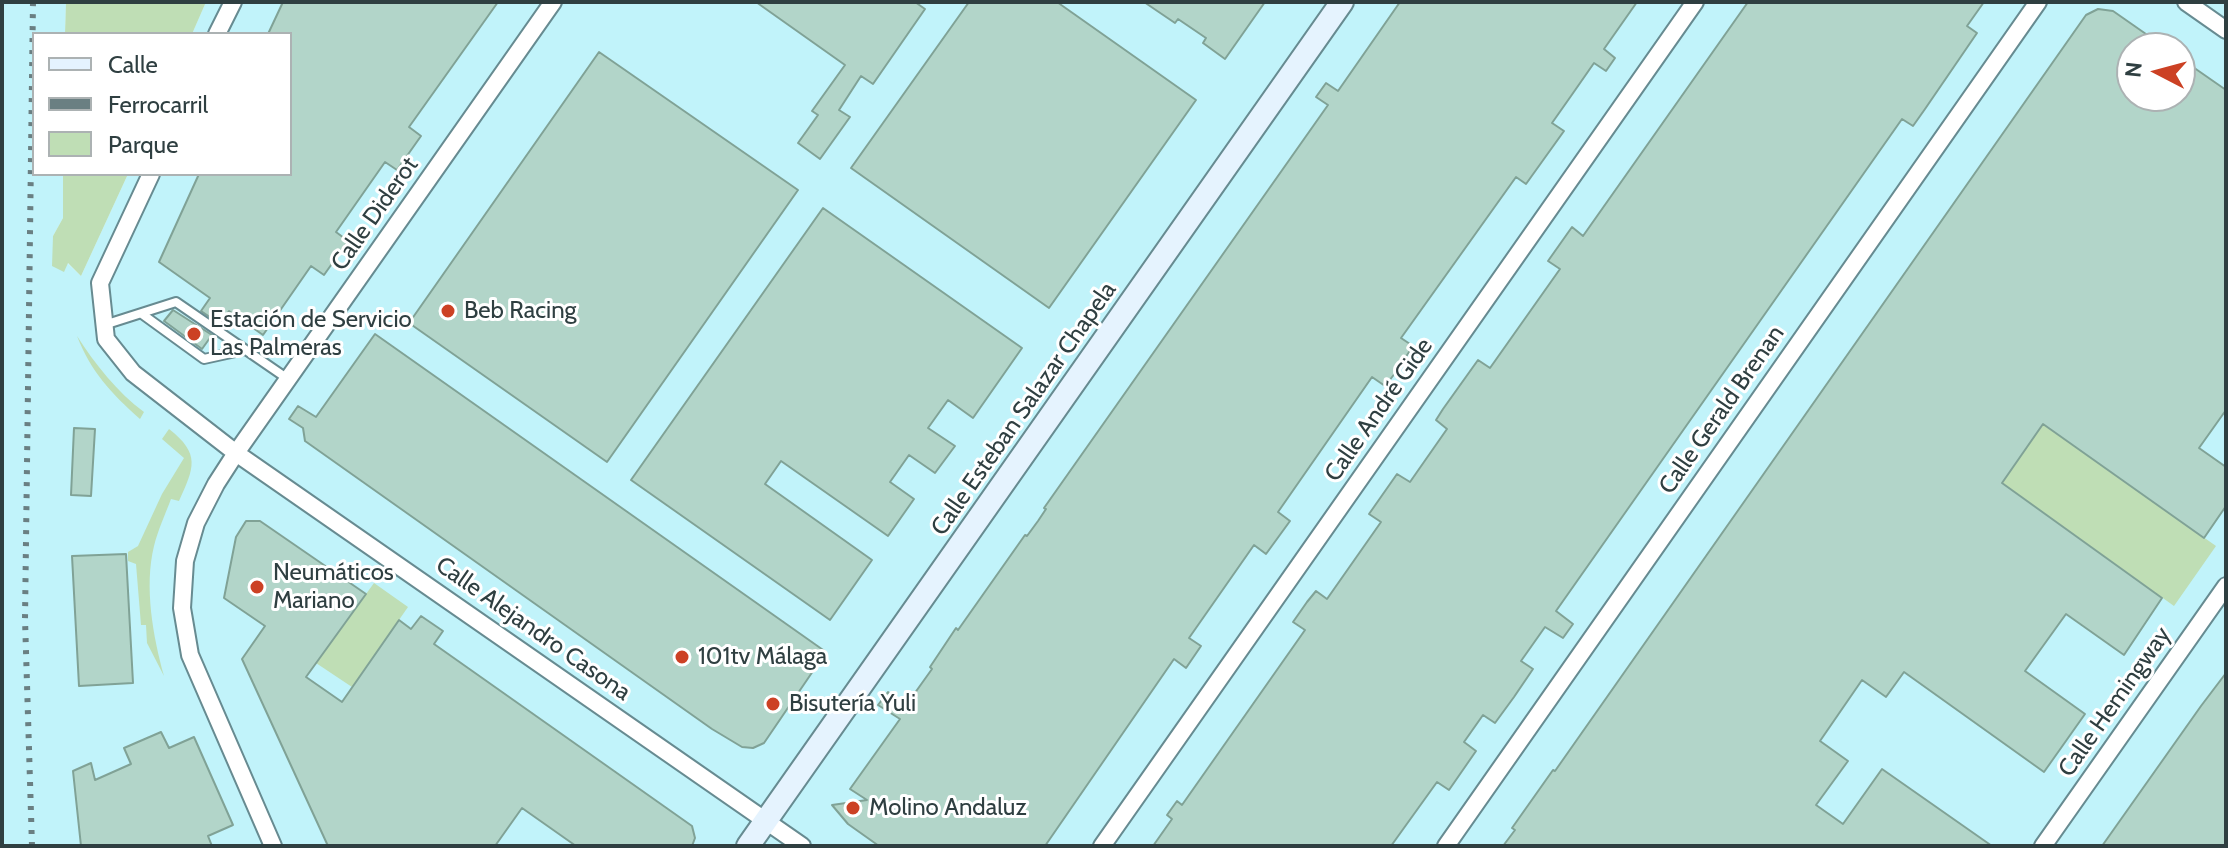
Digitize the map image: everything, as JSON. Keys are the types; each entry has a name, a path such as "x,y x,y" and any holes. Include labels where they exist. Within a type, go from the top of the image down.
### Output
{"street":[{"path":"218,32 233,2"},
{"name":"Calle Diderot","path":"273,846 190,655 182,608 185,561 196,523 236,453 553,2"},
{"name":"Calle Esteban Salazar Chapela","path":"748,846 1342,2"},
{"name":"Calle André Gide","path":"1102,846 1695,2"},
{"name":"Calle Gerald Brenan","path":"1446,846 2038,2"},
{"path":"2186,2 2226,30"},
{"path":"103,325 100,283 150,176"},
{"name":"Calle Alejandro Casona","path":"103,325 106,339 133,373 236,453 802,846"},
{"name":"Calle Hemingway","path":"2043,846 2226,586"}],"lane":[{"path":"103,325 176,302 288,379"},
{"path":"142,314 204,359 245,350"}],"shaded area":[{"path":"2,2 66,2 65,32 32,32 32,176 63,176 63,218 53,236 67,263 81,276 127,176 292,176 292,32 193,32 206,2 2226,2 2226,846 2,846"}],"green space":[{"path":"66,2 206,2 193,32 65,32"},
{"path":"63,176 127,176 81,276 68,263 64,272 52,266 53,236 63,218"},
{"path":"77,336 107,377 144,412 140,419 103,381"},
{"path":"2043,424 2216,546 2174,606 2002,483"},
{"path":"169,429 186,446 192,462 179,501 171,499 151,562 151,611 164,676 147,643 146,625 141,625 136,564 128,561 128,552 138,546 162,494 184,458 162,439"},
{"path":"374,583 408,607 352,687 316,663"}],"building":[{"path":"283,2 498,2 409,127 421,136 397,170 385,162 336,232 348,241 324,275 311,266 263,335 229,311 220,324 201,311 210,298 159,262 198,176 292,176 292,32 269,32"},
{"path":"756,2 915,2 925,9 873,84 861,76 839,110 850,117 820,159 798,143 818,115 812,111 845,65"},
{"path":"969,2 1057,2 1196,100 1049,308 851,168"},
{"path":"1144,2 1265,2 1225,59 1203,43 1206,38 1178,19 1175,23"},
{"path":"1400,2 1637,2 1604,49 1615,58 1606,71 1594,63 1552,123 1564,131 1526,184 1516,177 1401,338 1413,346 1396,372 1385,386 1372,377 1278,512 1290,521 1266,554 1254,545 1189,638 1201,646 1186,668 1174,659 1045,846 879,846 848,824 832,805 867,800 850,789 900,719 878,705 888,692 907,704 956,628 958,630 1038,521 1044,508 1328,105 1316,97 1326,83 1338,91"},
{"path":"1748,2 1984,2 1967,26 1977,33 1925,109 1913,126 1902,119 1556,611 1573,624 1563,638 1545,627 1521,661 1533,669 1514,697 1495,723 1483,715 1464,742 1476,751 1449,790 1437,782 1391,846 1153,846 1172,819 1167,815 1177,801 1182,805 1305,630 1293,622 1307,602 1316,591 1327,599 1381,522 1369,514 1397,474 1410,482 1447,429 1436,420 1443,409 1478,360 1490,368 1560,269 1548,261 1572,227 1583,236"},
{"path":"2098,9 2113,11 2143,32 2116,32 2116,112 2196,112 2196,69 2226,90 2226,410 2199,448 2226,467 2226,506 2204,538 2043,424 2002,483 2162,598 2124,655 2066,614 2025,671 2085,714 2044,772 1904,672 1886,697 1862,680 1820,741 1848,761 1816,805 1843,824 1882,769 1992,846 1503,846 1515,830 1512,828 2086,15"},
{"path":"599,52 798,190 607,462 409,323"},
{"path":"823,208 1022,348 973,418 948,400 928,428 955,446 935,473 909,455 890,482 914,499 888,536 781,461 765,484 872,560 830,620 631,480"},
{"path":"173,310 212,335 202,349 164,321"},
{"path":"375,334 826,652 764,743 753,748 742,747 712,729 305,441 303,428 289,419 298,406 316,417"},
{"path":"74,428 95,429 91,496 71,495"},
{"path":"246,521 260,521 366,594 306,677 342,702 399,620 411,629 421,616 443,631 434,644 692,826 695,838 692,846 576,846 522,808 495,846 328,846 242,659 265,626 224,598 236,537"},
{"path":"126,554 133,683 79,686 72,556"},
{"path":"2226,673 2226,846 2102,846 2201,706"},
{"path":"161,732 169,748 194,737 233,825 208,836 212,846 81,846 73,771 91,763 95,780 131,764 124,748"}],"railway":[{"path":"33,2 33,32"},
{"path":"32,79 25,619 32,846"}],"place":[{"name":"Beb Racing","path":"448,311"},
{"name":"Estación de Servicio Las Palmeras","path":"194,334"},
{"name":"Neumáticos Mariano","path":"257,587"},
{"name":"101tv Málaga","path":"682,657"},
{"name":"Bisutería Yuli","path":"773,704"},
{"name":"Molino Andaluz","path":"853,808"}]}
